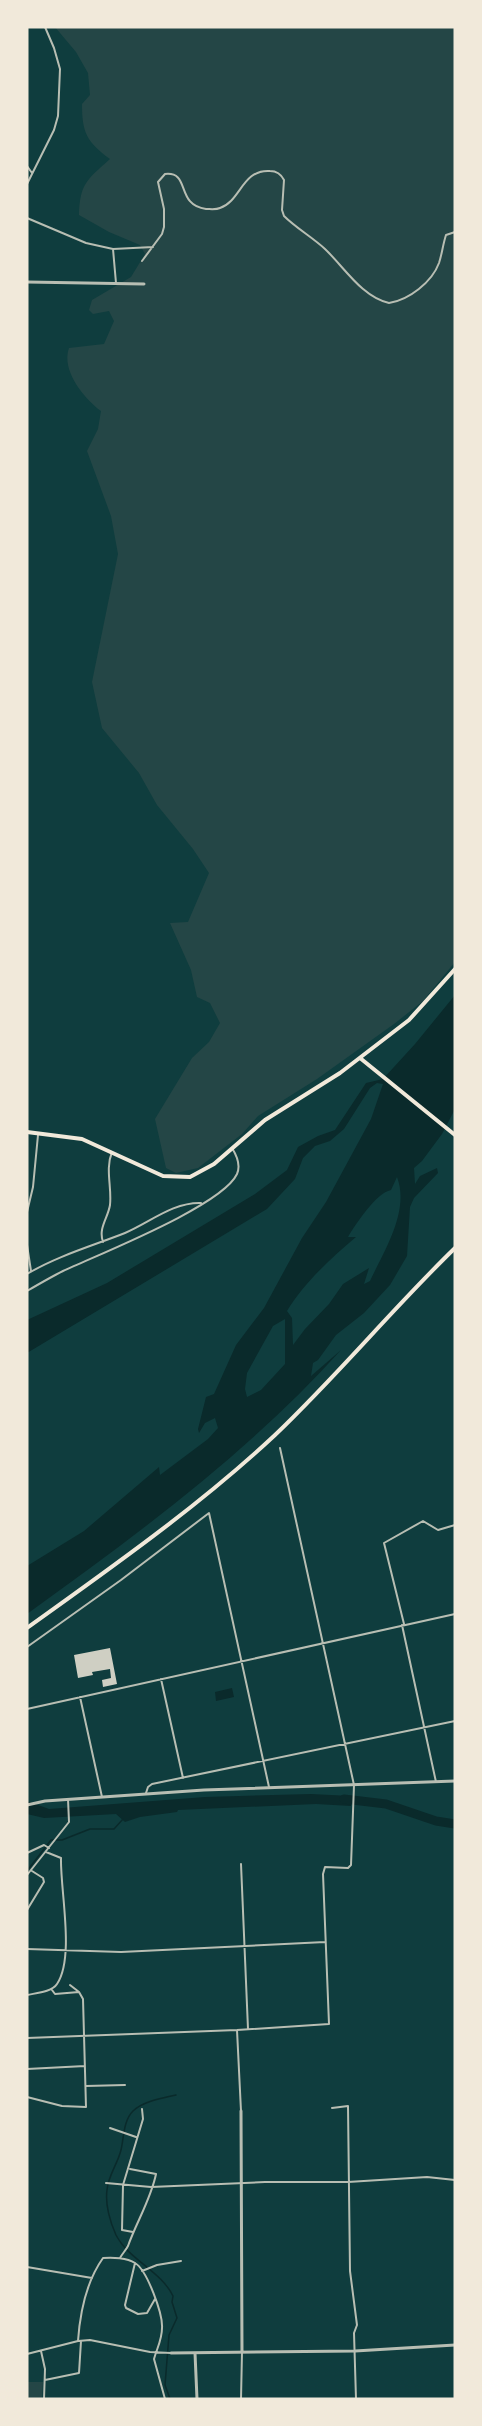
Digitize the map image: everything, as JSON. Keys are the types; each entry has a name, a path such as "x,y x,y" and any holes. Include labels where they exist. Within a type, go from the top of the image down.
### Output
{"main road":[{"path":"27,1132 82,1139 163,1176 182,1179 201,1172 264,1120 314,1090 409,1020 455,969"},
{"path":"360,1058 455,1135"},
{"path":"27,1628 168,1523 251,1456 320,1391 405,1297 455,1248"}],"street":[{"path":"27,184 54,130 58,116 60,69 45,27"},
{"path":"27,166 32,173"},
{"path":"142,261 164,227 164,209 158,182 165,174 171,173 180,179 190,203 196,207 211,209 224,206 245,181 257,173 272,171 279,173 284,180 282,210 284,216 324,248 367,292 389,303 411,294 433,274 439,265 446,235 455,232"},
{"path":"27,218 86,243 113,249 153,247"},
{"path":"113,249 116,283"},
{"path":"27,282 144,284"},
{"path":"27,1212 33,1187 38,1134"},
{"path":"27,1291 62,1272 164,1225 225,1189 238,1173 239,1161 232,1148"},
{"path":"103,1242 102,1226 109,1209 111,1195 108,1168 112,1152"},
{"path":"27,1186 33,1187"},
{"path":"27,1274 66,1255 128,1232 170,1210 190,1203 202,1203"},
{"path":"27,1245 31,1271"},
{"path":"27,2038 329,2024 323,1874 325,1867 348,1868 351,1865 355,1809 354,1785 280,1448"},
{"path":"27,1647 121,1580 208,1513 269,1788"},
{"path":"436,1782 384,1543 423,1521 438,1530 455,1525"},
{"path":"27,1708 455,1614"},
{"path":"161,1679 183,1778"},
{"path":"80,1697 102,1797"},
{"path":"146,1794 148,1787 152,1784 455,1721"},
{"path":"27,1805 68,1799 146,1794 455,1782"},
{"path":"27,1875 69,1822 68,1799"},
{"path":"27,1852 45,1845 49,1848"},
{"path":"27,1995 51,1989 57,1984 64,1962 62,1858 46,1852"},
{"path":"241,1864 248,2029"},
{"path":"27,1910 44,1882 43,1878 32,1871"},
{"path":"27,1949 64,1948 121,1952 326,1942"},
{"path":"27,2097 62,2106 86,2107 83,1999 79,1992 70,1985"},
{"path":"51,1989 58,1995 79,1992"},
{"path":"237,2030 241,2111 241,2399"},
{"path":"27,2069 85,2066"},
{"path":"86,2086 125,2085"},
{"path":"333,2108 348,2106 350,2271 357,2325 354,2333 356,2399"},
{"path":"133,2232 122,2230 123,2185 134,2154 142,2109"},
{"path":"110,2128 136,2137"},
{"path":"120,2258 140,2220 156,2174 129,2169"},
{"path":"106,2183 151,2187 427,2178 455,2180"},
{"path":"45,2380 79,2373 79,2315 92,2278 103,2258 120,2258 135,2263 142,2271 162,2319 160,2347 154,2359 165,2399"},
{"path":"142,2271 181,2261"},
{"path":"135,2263 126,2308 138,2314 147,2313 155,2299"},
{"path":"27,2267 92,2278"},
{"path":"27,2354 79,2341 99,2341 133,2350 156,2353 355,2352 455,2345"},
{"path":"41,2351 45,2380 44,2399"},
{"path":"195,2352 197,2399"}],"shaded area":[{"path":"55,27 455,27 455,962 423,1001 394,1024 317,1079 258,1116 242,1134 198,1168 176,1173 166,1168 155,1119 192,1058 209,1042 220,1023 210,1003 197,997 191,970 170,923 188,922 209,873 193,849 157,805 139,773 102,728 92,682 118,554 111,516 87,451 98,429 101,411 81,391 71,375 67,357 69,348 104,344 114,321 109,311 93,314 89,310 92,300 131,277 145,254 140,245 109,232 79,215 81,196 86,183 110,159 91,142 85,130 82,104 90,95 88,73 76,52"},
{"path":"455,995 454,1111 442,1134 414,1168 415,1184 420,1176 437,1168 438,1173 414,1198 410,1207 407,1256 390,1285 364,1313 336,1335 318,1360 313,1363 311,1376 341,1350 269,1423 151,1522 27,1614 27,1566 84,1531 159,1467 160,1475 208,1439 218,1428 215,1418 205,1423 199,1433 206,1397 214,1394 236,1345 264,1308 302,1238 326,1202 371,1119 383,1084 377,1083 370,1088 344,1129 330,1141 315,1146 303,1158 295,1179 267,1209 27,1353 27,1320 107,1283 255,1194 287,1170 298,1147 335,1130 366,1083 383,1079","holes":["397,1177 400,1190 398,1217 370,1281 364,1284 369,1268 343,1284 329,1304 293,1345 292,1318 287,1311 318,1271 356,1237 348,1237 373,1203 385,1192 391,1190","285,1319 285,1364 261,1390 247,1397 245,1389 247,1373 273,1326"]},
{"path":"232,1688 234,1697 216,1701 215,1692"},
{"path":"311,1794 351,1796 351,1806 316,1804 178,1810 125,1822 116,1814 44,1818 27,1814 27,1801 49,1809 205,1797"},
{"path":"27,2382 43,2382 42,2399 27,2399"}],"building":[{"path":"110,1648 117,1684 103,1687 102,1680 111,1678 110,1669 92,1672 93,1675 78,1678 74,1655"}],"waterway":[{"path":"344,1799 386,1804 436,1821 455,1824"},
{"path":"27,1871 51,1840 62,1840 90,1829 114,1829 123,1819"},
{"path":"170,2399 165,2385 169,2335 177,2318 172,2302 173,2296 161,2279 129,2252 116,2235 107,2207 107,2195 109,2180 120,2155 130,2115 148,2102 176,2095"}]}
